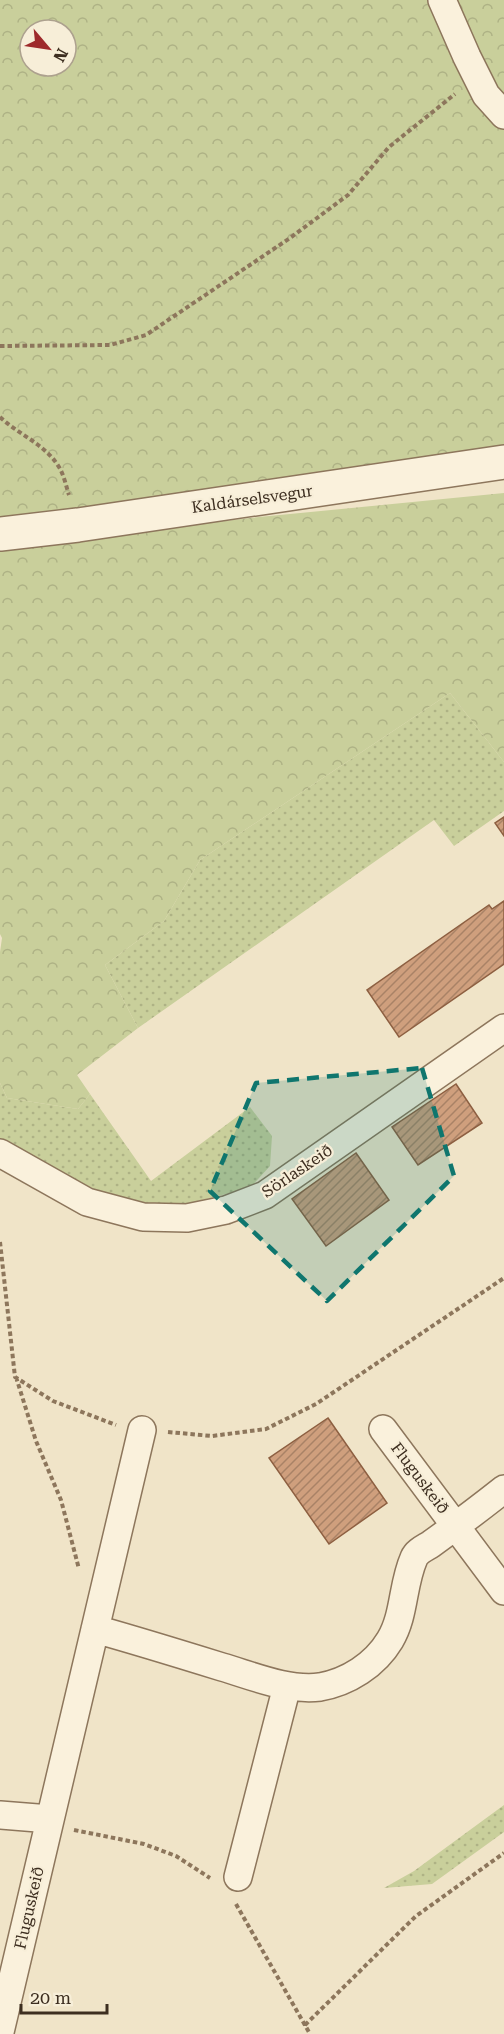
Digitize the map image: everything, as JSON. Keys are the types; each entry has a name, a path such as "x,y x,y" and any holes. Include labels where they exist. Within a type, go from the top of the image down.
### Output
{"street":[{"path":"442,0 486,95 504,115"},
{"name":"Kaldárselsvegur","path":"0,534 78,525 504,462"},
{"name":"Sörlaskeið","path":"0,1153 87,1202 143,1217 187,1218 226,1210 266,1195 504,1029"},
{"name":"Fluguskeið","path":"383,1429 504,1591"},
{"name":"Fluguskeið","path":"0,2032 142,1430"},
{"name":"Fluguskeið","path":"95,1629 287,1686 320,1687 336,1683 365,1668 390,1640 398,1623 405,1587 415,1555 456,1527 504,1489"},
{"path":"228,1885 287,1686"},
{"path":"0,1815 50,1819"}],"path":[{"path":"0,346 110,345 146,335 348,195 389,147 445,101 478,79"},
{"path":"0,417 10,427 38,444 60,468 78,525"},
{"path":"0,1242 15,1377 36,1441 61,1500 80,1573"},
{"path":"15,1377 53,1401 126,1429 212,1436 266,1429 316,1404 504,1278"},
{"path":"50,1819 80,1832 144,1844 176,1856 228,1885 310,2034"},
{"path":"305,2025 416,1916 504,1853"}],"highlighted area":[{"path":"422,1068 454,1176 327,1301 210,1191 256,1083"}],"green space":[{"path":"0,0 504,0 504,465 0,519"},
{"path":"504,493 504,762 450,693 200,860 164,921 105,965 138,1028 77,1075 90,1094 78,1109 7,1098 0,1083 0,952 2,938 0,934 0,548 250,518"},
{"path":"450,693 504,762 504,811 454,846 434,820 138,1028 105,965 164,921 200,860"},
{"path":"0,1083 7,1098 78,1109 90,1094 151,1181 250,1107 272,1136 270,1166 250,1188 182,1205 124,1202 83,1184 0,1140"},
{"path":"504,1805 504,1832 432,1884 384,1888 414,1871"}],"building":[{"path":"504,817 504,836 495,823"},
{"path":"504,901 504,964 399,1037 367,990 489,905 492,909"},
{"path":"456,1084 482,1123 418,1165 392,1127"},
{"path":"356,1153 389,1200 326,1246 292,1199"},
{"path":"328,1418 387,1503 329,1544 269,1458"}]}
